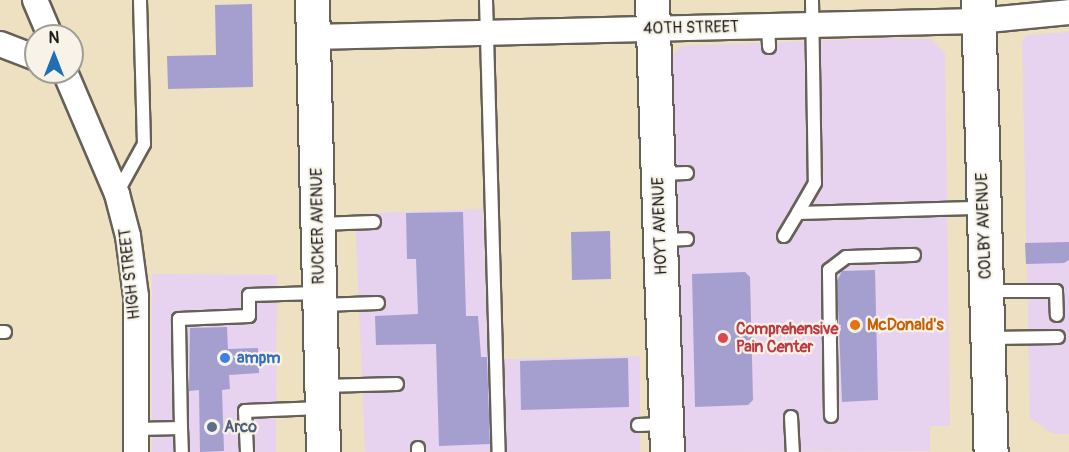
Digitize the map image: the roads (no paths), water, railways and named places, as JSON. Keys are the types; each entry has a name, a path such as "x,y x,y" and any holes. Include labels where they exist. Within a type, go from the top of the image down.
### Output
{"main road":[{"name":"RUCKER AVENUE","path":"312,0 323,452"},
{"name":"COLBY AVENUE","path":"978,10 991,452"},
{"name":"HOYT AVENUE","path":"653,14 673,173 674,239 657,434"}],"street":[{"path":"35,0 45,24"},
{"name":"40TH STREET","path":"313,37 487,33 653,14 768,36 811,25 978,10 1069,12"},
{"path":"0,44 24,53"},
{"name":"HIGH STREET","path":"70,84 117,194 136,296 136,441"}],"lane":[{"path":"117,194 144,144 140,0"},
{"path":"486,0 500,452"},
{"path":"784,236 815,183 812,0"},
{"path":"798,213 984,208"},
{"path":"318,224 374,222"},
{"path":"831,416 829,270 846,257 914,255"},
{"path":"986,291 1056,291 1057,315"},
{"path":"182,452 179,319 249,316 249,295 378,303"},
{"path":"987,338 1058,337"},
{"path":"247,452 245,411 397,384"},
{"path":"791,417 793,452"},
{"path":"136,441 181,428"}],"place":[{"name":"McDonald's","path":"855,325"},
{"name":"Comprehensive Pain Center","path":"723,338"},
{"name":"ampm","path":"225,358"},
{"name":"Arco","path":"212,427"}]}
